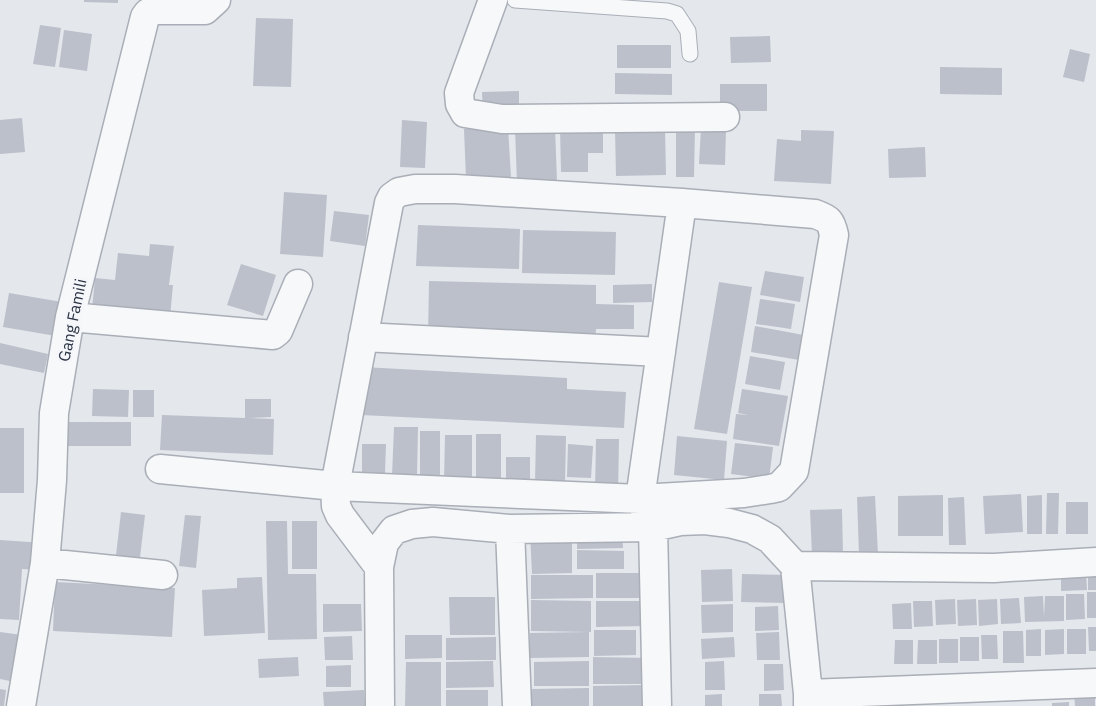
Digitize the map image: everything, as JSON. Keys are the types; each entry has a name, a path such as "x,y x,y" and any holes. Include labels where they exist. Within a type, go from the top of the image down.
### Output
{"street":[{"name":"Gang Famili","path":"21,706 45,563 52,480 54,413 70,317 145,17 153,10 205,10 216,0"},
{"path":"493,0 459,93 460,104 465,113 502,119 724,117"},
{"path":"160,469 335,486 640,499 744,493 779,487 794,471 834,235 831,224 825,217 815,214 682,203 455,189 416,189 399,192 392,196 335,486 336,506 340,515 379,567"},
{"path":"657,706 653,527 640,499 682,203"},
{"path":"70,317 273,335 278,331 298,284"},
{"path":"363,337 661,352"},
{"path":"380,706 379,567 384,543 394,530 412,524 433,522 510,529 653,527 680,521 705,520 752,529 770,538 795,566 808,700 1096,683"},
{"path":"510,529 517,706"},
{"path":"795,566 994,568 1096,562"},
{"path":"45,563 163,575"}],"lane":[{"path":"515,0 667,10 677,14 688,31 690,54"}],"building":[{"path":"84,0 118,0 118,3 84,2"},
{"path":"256,18 293,19 291,87 253,86"},
{"path":"40,25 61,28 55,67 33,64"},
{"path":"64,30 92,34 87,71 59,67"},
{"path":"770,36 771,62 731,63 730,37"},
{"path":"617,45 671,45 671,68 617,68"},
{"path":"1070,49 1090,54 1084,82 1063,77"},
{"path":"940,67 1002,68 1002,95 940,94"},
{"path":"615,73 672,74 672,95 615,94"},
{"path":"720,84 767,84 767,111 720,111"},
{"path":"519,91 519,111 483,112 482,92"},
{"path":"22,118 25,152 0,154 0,120"},
{"path":"402,120 427,122 425,168 400,167"},
{"path":"508,127 511,177 466,179 464,129"},
{"path":"603,127 603,153 588,153 588,172 561,172 560,128"},
{"path":"676,127 695,127 694,177 676,177"},
{"path":"555,128 557,181 517,182 515,129"},
{"path":"665,128 666,175 616,176 615,129"},
{"path":"701,128 726,129 725,165 699,164"},
{"path":"801,130 834,131 831,184 774,181 777,139 801,141"},
{"path":"925,147 926,177 889,178 888,149"},
{"path":"284,192 327,195 323,257 280,254"},
{"path":"334,211 369,215 365,246 330,241"},
{"path":"418,225 520,229 519,269 416,266"},
{"path":"523,230 616,232 615,275 522,273"},
{"path":"150,244 174,246 169,285 173,285 170,317 92,310 95,278 115,280 118,253 149,256"},
{"path":"241,264 276,275 263,316 227,305"},
{"path":"765,271 804,277 800,302 760,295"},
{"path":"429,281 596,285 596,304 634,305 634,329 596,329 595,341 428,338"},
{"path":"719,282 752,287 727,434 694,429"},
{"path":"652,284 652,302 613,303 613,285"},
{"path":"9,293 62,302 56,336 3,327"},
{"path":"760,299 795,304 791,329 756,324"},
{"path":"755,326 809,336 805,361 751,352"},
{"path":"0,343 48,354 44,373 0,364"},
{"path":"750,356 785,362 780,390 745,384"},
{"path":"363,367 567,378 567,389 626,392 624,428 361,415"},
{"path":"93,389 129,390 128,417 92,416"},
{"path":"742,389 788,396 779,446 733,439 736,414 748,415 738,413"},
{"path":"133,390 154,390 154,417 133,417"},
{"path":"245,399 271,399 271,417 249,418 274,419 273,455 160,450 162,415 245,418"},
{"path":"63,422 131,422 131,446 63,446"},
{"path":"394,427 418,427 417,476 392,476"},
{"path":"0,428 24,428 24,493 0,493"},
{"path":"420,431 440,431 440,477 420,477"},
{"path":"476,434 501,434 501,482 476,482"},
{"path":"445,435 472,435 472,481 444,481"},
{"path":"536,435 566,436 565,484 535,483"},
{"path":"677,436 727,441 724,480 674,475"},
{"path":"596,439 619,439 618,493 595,492"},
{"path":"735,443 773,447 769,479 731,474"},
{"path":"362,444 386,444 385,473 362,473"},
{"path":"568,444 593,446 591,478 567,477"},
{"path":"506,457 530,457 530,483 506,483"},
{"path":"1047,493 1059,493 1058,534 1046,534"},
{"path":"1021,494 1023,532 985,534 983,496"},
{"path":"943,495 943,536 898,536 898,496"},
{"path":"1042,495 1042,534 1027,534 1027,496"},
{"path":"875,496 878,554 859,555 857,497"},
{"path":"964,497 966,545 949,545 948,498"},
{"path":"1066,502 1088,502 1088,534 1066,534"},
{"path":"842,509 843,555 812,555 810,510"},
{"path":"121,512 145,515 139,566 115,564"},
{"path":"185,515 201,516 196,568 179,566"},
{"path":"266,521 287,521 288,574 316,574 317,639 268,640"},
{"path":"292,521 317,521 317,569 292,569"},
{"path":"572,531 572,573 532,574 530,532"},
{"path":"577,532 622,532 623,548 577,549"},
{"path":"0,540 44,543 42,570 22,569 19,620 0,619"},
{"path":"577,550 624,551 624,569 577,569"},
{"path":"732,569 733,601 702,602 701,570"},
{"path":"1086,571 1087,590 1061,591 1061,572"},
{"path":"1088,571 1096,571 1096,590 1088,590"},
{"path":"596,573 648,573 647,598 596,598"},
{"path":"742,574 788,575 788,603 741,602"},
{"path":"531,575 593,575 593,598 531,599"},
{"path":"262,577 265,633 204,636 202,590 237,588 237,578"},
{"path":"55,582 175,588 172,637 53,631"},
{"path":"1087,592 1096,592 1096,618 1087,618"},
{"path":"1066,594 1084,594 1085,619 1066,620"},
{"path":"1043,596 1044,617 1045,596 1064,596 1064,621 1025,622 1024,597"},
{"path":"449,597 495,597 495,635 450,635"},
{"path":"1019,598 1021,623 1001,624 1000,599"},
{"path":"955,599 956,624 936,625 935,600"},
{"path":"976,599 977,625 958,626 957,600"},
{"path":"997,599 998,624 979,626 978,600"},
{"path":"531,600 591,601 591,632 531,631"},
{"path":"596,601 643,601 644,626 596,627"},
{"path":"913,601 932,601 933,626 914,627"},
{"path":"911,603 912,629 893,629 892,604"},
{"path":"323,604 361,604 362,631 323,632"},
{"path":"733,604 733,632 702,633 701,605"},
{"path":"778,606 779,630 755,631 755,607"},
{"path":"1088,627 1096,627 1096,651 1089,651"},
{"path":"1041,629 1041,656 1026,656 1026,630"},
{"path":"1064,629 1064,654 1045,655 1045,630"},
{"path":"1067,629 1086,629 1086,654 1067,654"},
{"path":"594,630 636,630 636,655 594,656"},
{"path":"1003,631 1023,631 1024,663 1003,663"},
{"path":"0,632 22,635 15,682 0,679"},
{"path":"589,632 589,657 530,658 530,633"},
{"path":"779,632 780,660 757,660 756,633"},
{"path":"405,635 442,635 442,658 405,659"},
{"path":"981,635 997,635 998,659 982,659"},
{"path":"352,636 353,660 325,660 324,637"},
{"path":"496,637 496,660 446,660 446,638"},
{"path":"734,637 735,657 702,659 701,639"},
{"path":"960,637 979,637 979,661 960,661"},
{"path":"939,639 958,639 958,663 939,663"},
{"path":"895,640 913,640 913,664 894,664"},
{"path":"918,640 937,640 937,664 917,664"},
{"path":"298,657 299,676 259,678 258,659"},
{"path":"593,657 649,658 649,684 593,684"},
{"path":"493,661 494,687 446,688 446,662"},
{"path":"589,661 589,686 534,686 534,662"},
{"path":"724,661 725,690 705,690 705,662"},
{"path":"406,662 441,662 441,706 405,706"},
{"path":"764,664 783,664 784,690 764,691"},
{"path":"351,665 351,687 326,687 326,666"},
{"path":"645,685 645,706 593,706 593,686"},
{"path":"589,688 589,706 532,706 532,689"},
{"path":"0,689 6,690 4,706 0,706"},
{"path":"364,690 365,706 324,706 323,692"},
{"path":"446,690 488,690 488,706 446,706"},
{"path":"1095,691 1095,706 1075,706 1074,692"},
{"path":"722,694 722,706 705,706 705,695"},
{"path":"759,694 781,694 782,706 759,706"},
{"path":"1069,702 1069,706 1052,706 1052,703"}]}
